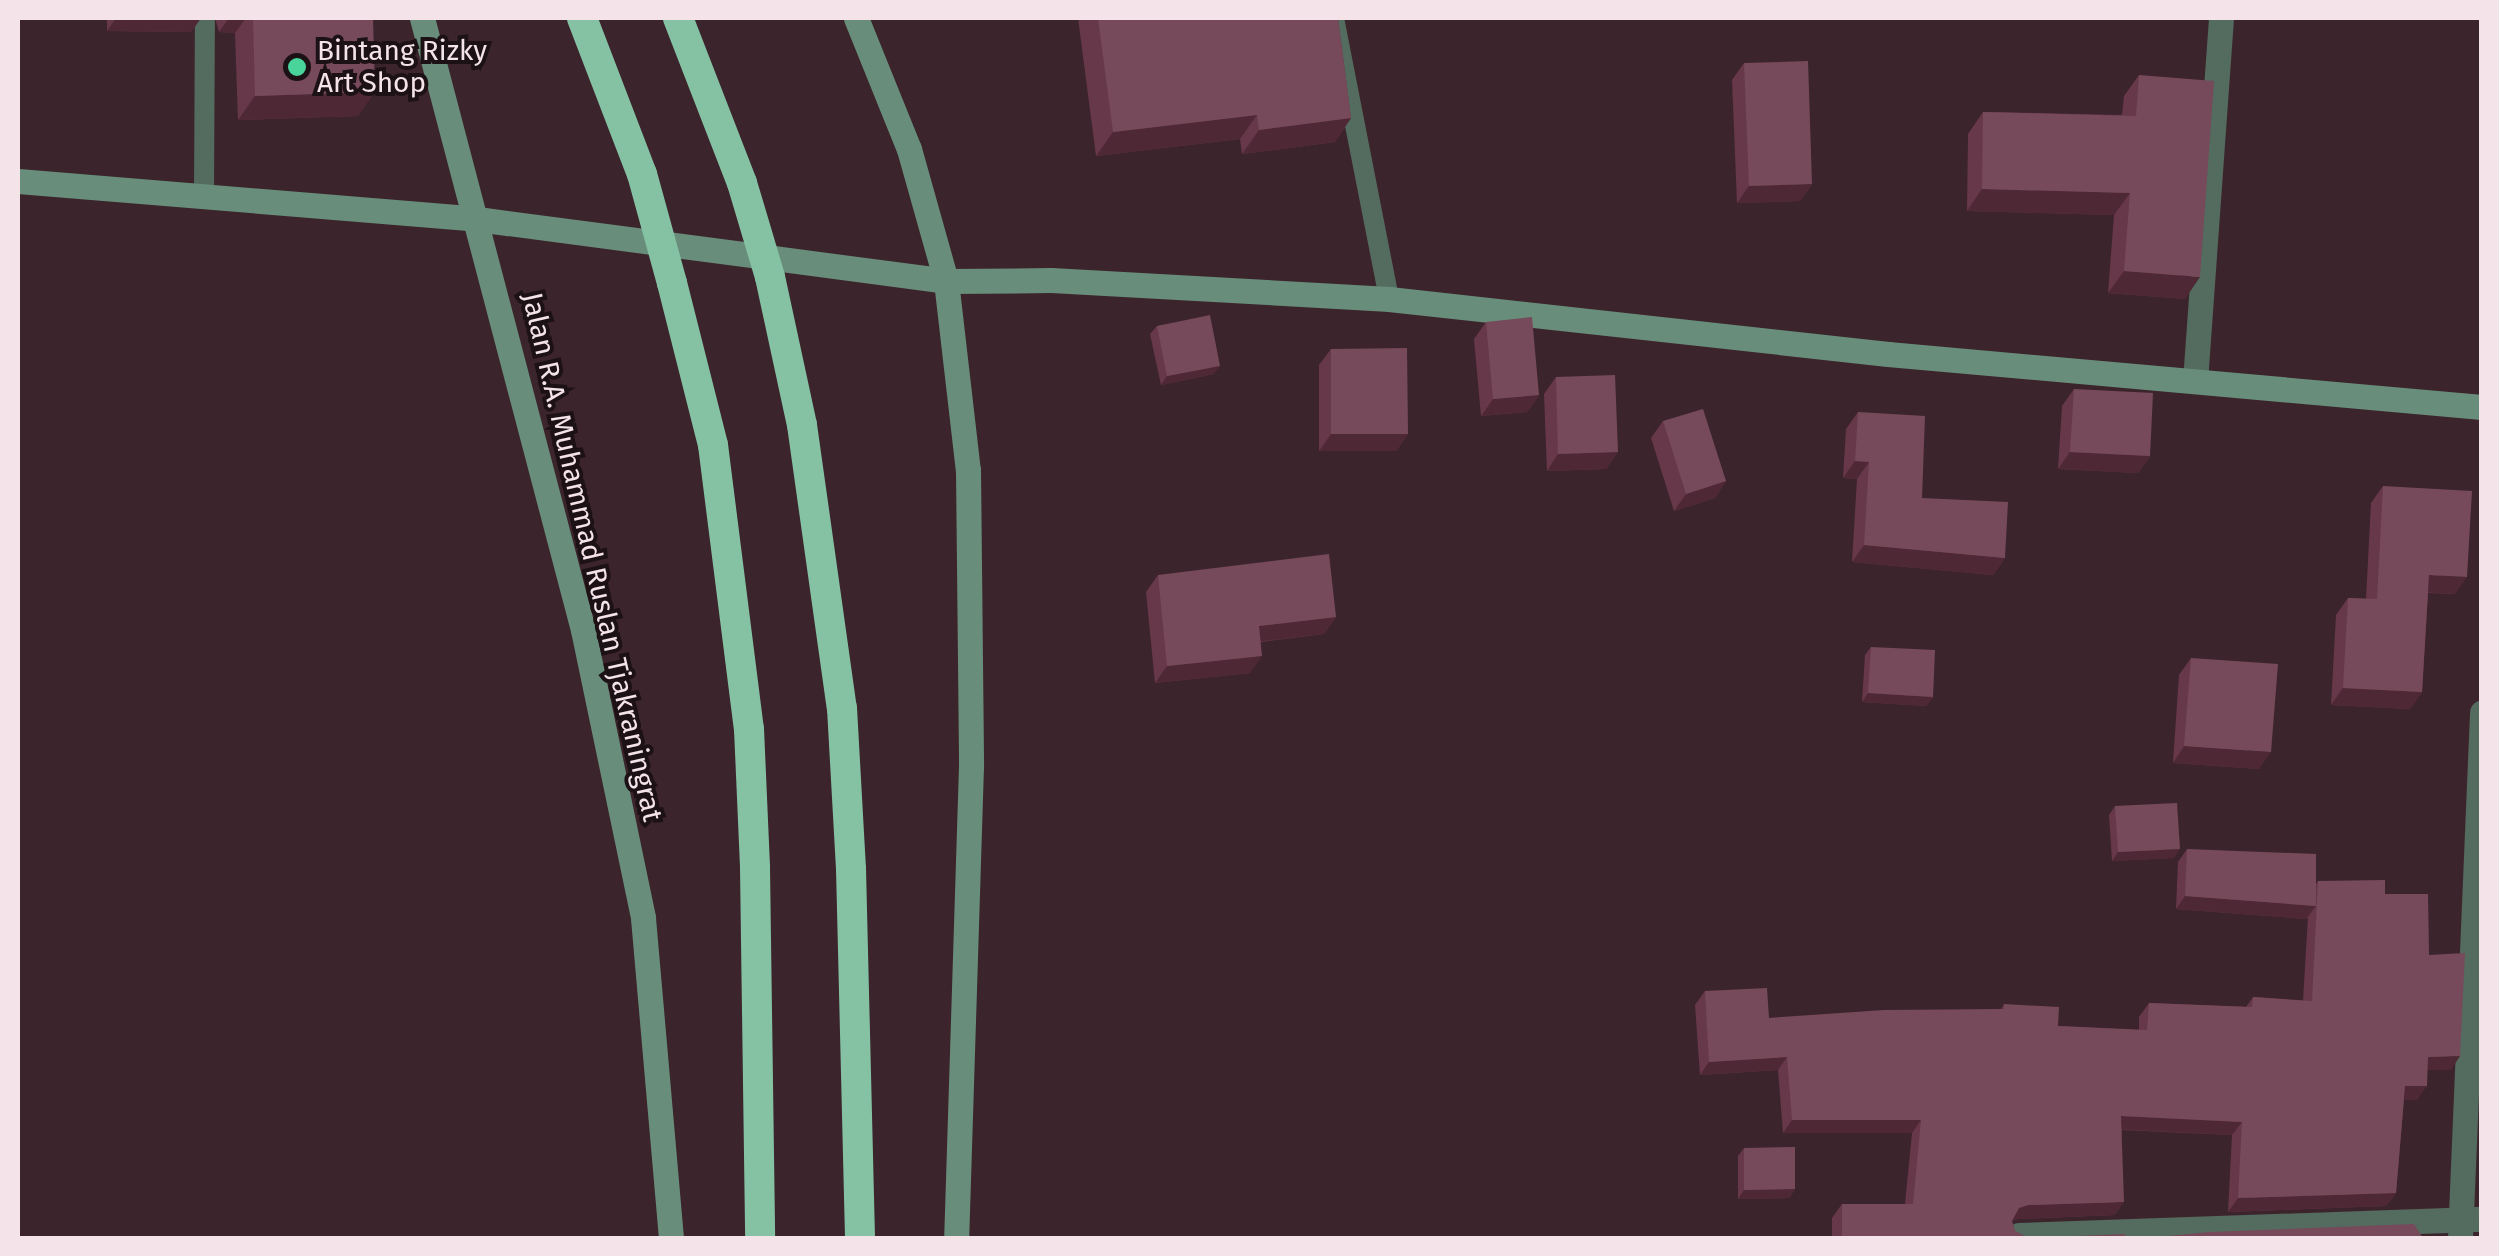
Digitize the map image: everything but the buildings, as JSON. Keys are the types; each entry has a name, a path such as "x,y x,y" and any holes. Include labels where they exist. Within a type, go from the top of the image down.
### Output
{"highway":[{"path":"582,18 642,174 713,445 749,729 760,1238"},
{"path":"678,18 742,184 770,277 802,425 842,708 851,869 860,1238"}],"street":[{"name":"Jalan R.A. Muhammad Ruslan Tjakraningrat","path":"422,18 583,630 643,918 672,1238"},
{"path":"856,18 909,149 946,281 968,470 971,766 956,1238"},
{"path":"2195,380 2220,18"},
{"path":"18,181 477,219 946,281 1070,281 1389,299 1888,354 2481,407 2482,417"},
{"path":"2019,1235 2467,1226 2482,712"}],"lane":[{"path":"204,194 205,18"},
{"path":"1334,18 1389,299"}],"place":[{"name":"Bintang Rizky Art Shop","path":"297,67"}]}
